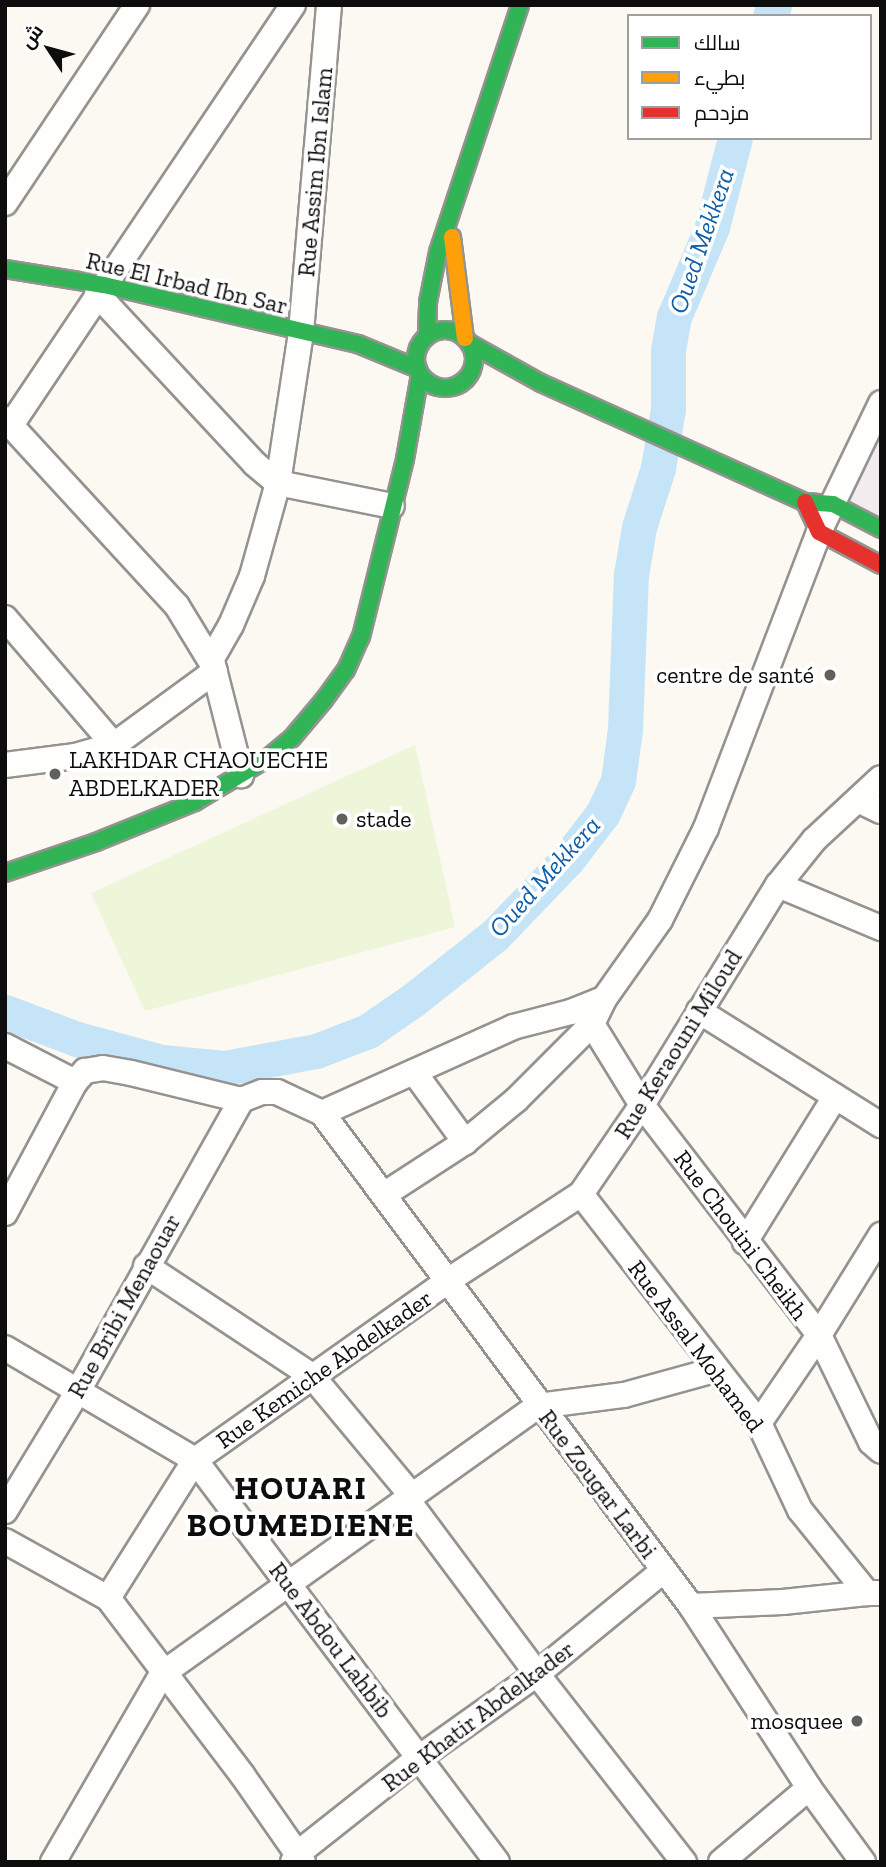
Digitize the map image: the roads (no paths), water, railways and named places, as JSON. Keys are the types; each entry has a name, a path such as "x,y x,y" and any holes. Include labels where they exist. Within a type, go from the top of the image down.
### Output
{"main road":[{"path":"5,873 149,822 195,802 241,775 292,738 346,670 361,637 405,458 419,372 414,338 452,208 520,5"},
{"path":"443,406 473,366 452,251 452,208"},
{"name":"Rue El Irbad Ibn Sar","path":"5,269 358,344"},
{"path":"358,344 453,331 546,385 805,502 832,504 881,529"},
{"path":"358,344 419,372 434,386 492,379 546,385"},
{"path":"405,458 428,427"},
{"path":"805,502 819,532 881,565"}],"street":[{"path":"5,203 137,5"},
{"path":"241,775 213,666 177,606 8,422 293,5"},
{"name":"Rue Assim Ibn Islam","path":"213,666 251,576 278,483 301,332 329,5"},
{"path":"101,289 255,464 278,483 392,506"},
{"path":"385,1194 464,1142 516,1100 592,1024 604,999 660,920 706,828 819,532 881,403"},
{"path":"5,618 114,745"},
{"path":"5,765 75,756 114,745 213,666"},
{"name":"Rue Keraouni Miloud","path":"449,1280 581,1194 642,1105 778,885 814,840 881,778"},
{"path":"858,800 881,811"},
{"path":"778,885 881,928"},
{"path":"5,1213 75,1082 85,1070 103,1068 241,1100 262,1092 277,1091 322,1113 513,1027 572,1012 604,999"},
{"path":"699,1011 881,1125"},
{"name":"Rue Chouini Cheikh","path":"592,1024 642,1105 818,1335 878,1440"},
{"path":"5,1046 75,1082"},
{"path":"414,1072 464,1142"},
{"path":"745,1242 835,1097"},
{"name":"Rue Bribi Menaouar","path":"5,1511 78,1391 241,1100"},
{"name":"Rue Zougar Larbi","path":"322,1113 449,1280 538,1406 691,1606 809,1788 863,1862"},
{"name":"Rue Assal Mohamed","path":"581,1194 715,1370 759,1423 800,1510 874,1593"},
{"path":"759,1423 881,1235"},
{"path":"146,1266 312,1376 409,1497 537,1674 684,1862"},
{"name":"Rue Kemiche Abdelkader","path":"108,1598 195,1461 449,1280"},
{"name":"Rue Abdou Lahbib","path":"5,1348 195,1461 497,1862"},
{"path":"53,1862 162,1674 538,1406 624,1395 715,1370"},
{"path":"5,1541 108,1598 162,1674 243,1776 298,1859"},
{"name":"Rue Khatir Abdelkader","path":"298,1859 420,1757 537,1674 664,1570"},
{"path":"691,1606 783,1602 874,1593"},
{"path":"721,1862 809,1788"}],"waterway":[{"name":"Oued Mekkera","path":"771,14 774,5"},
{"name":"Oued Mekkera","path":"5,1012 77,1039 161,1062 225,1068 316,1051 368,1031 413,1000 495,935 567,860 603,813 618,781 625,729 631,575 639,527 658,468 668,409 668,350 674,317 712,227 734,140"}],"place":[{"name":"centre de santé","path":"830,675"},
{"name":"LAKHDAR CHAOUECHE ABDELKADER","path":"55,774"},
{"name":"stade","path":"342,819"},
{"name":"mosquee","path":"857,1721"}],"district":[{"name":"HOUARI BOUMEDIENE","path":"301,1508"}]}
